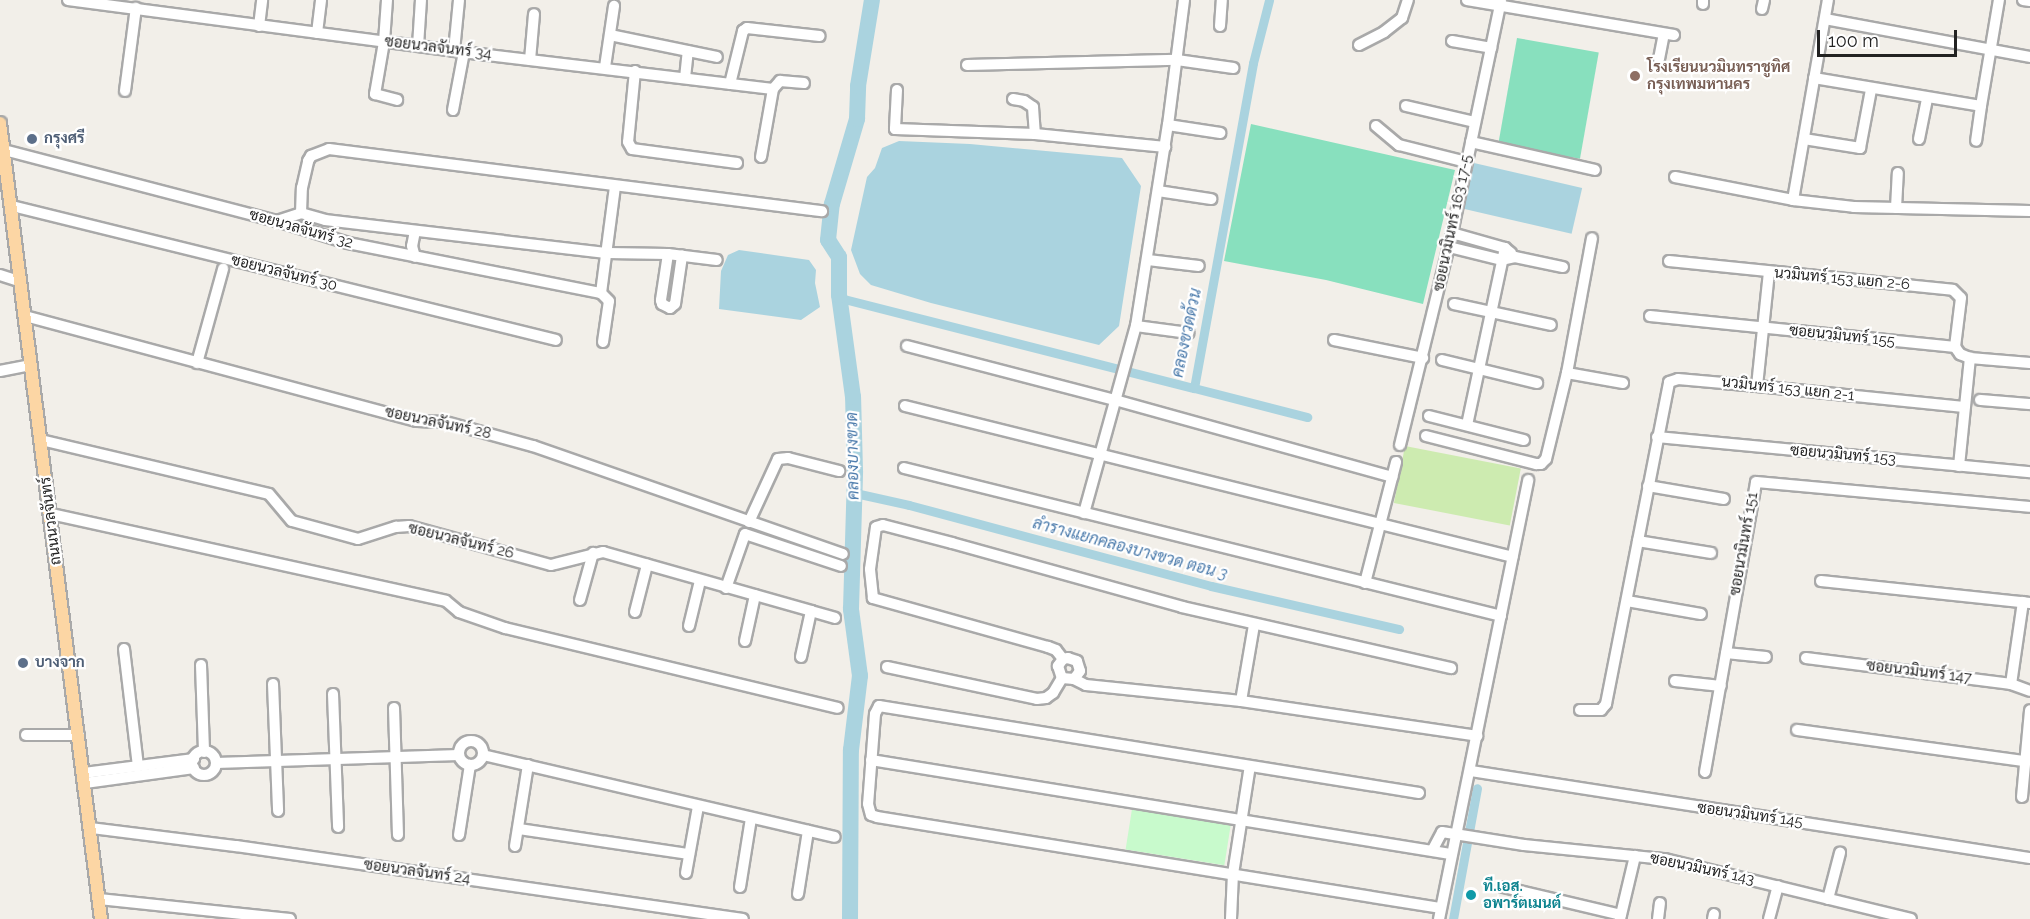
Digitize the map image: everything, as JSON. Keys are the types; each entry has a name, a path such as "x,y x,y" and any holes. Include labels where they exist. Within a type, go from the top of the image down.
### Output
{"main road":[{"name":"ถนนนวลจันทร์","path":"0,123 85,778 101,919"}],"street":[{"name":"ซอยนวลจันทร์ 34","path":"68,0 133,5 259,26 773,89 780,81 804,83"},
{"path":"259,26 262,0"},
{"path":"317,33 321,0"},
{"path":"387,0 384,42 375,94 397,100"},
{"path":"418,46 421,0"},
{"path":"453,110 459,51 459,0"},
{"path":"1084,513 1136,326 1165,147 1184,0"},
{"path":"1220,26 1222,0"},
{"path":"1359,45 1384,32 1402,18 1408,0"},
{"path":"1467,0 1501,3 1669,35 1659,59"},
{"path":"1793,200 1828,0"},
{"path":"1976,141 2000,0"},
{"path":"2023,0 2030,1"},
{"name":"ซอยนวมินทร์ 163 17-5","path":"1400,445 1449,247 1501,3"},
{"path":"124,91 133,5"},
{"path":"605,68 614,6"},
{"path":"530,60 534,14"},
{"path":"1825,20 2030,57"},
{"path":"730,84 743,31 747,28 820,36"},
{"path":"610,34 717,57"},
{"path":"1452,41 1491,48"},
{"path":"685,78 688,51"},
{"path":"967,65 1177,60 1233,68"},
{"path":"635,71 628,142 632,149 737,163"},
{"path":"1814,78 1871,90 1981,106"},
{"path":"761,157 773,89"},
{"path":"897,90 895,129 1035,134 1165,147"},
{"path":"1804,139 1860,148 1871,90"},
{"path":"1013,99 1024,101 1033,107 1035,134"},
{"path":"1918,139 1927,99"},
{"path":"1406,106 1475,122"},
{"path":"1168,125 1220,133"},
{"path":"1376,126 1399,145 1466,162"},
{"path":"1471,142 1595,170"},
{"path":"300,213 308,160 311,156 329,149 822,211"},
{"name":"ซอยนวลจันทร์ 32","path":"4,150 277,221 348,243 601,293"},
{"path":"1896,208 1898,173"},
{"path":"1675,177 1793,200 1854,207 2030,211"},
{"path":"603,342 609,301 601,293 615,186"},
{"path":"1158,191 1211,199"},
{"name":"ซอยนวลจันทร์ 30","path":"12,206 556,340"},
{"path":"277,221 300,213 325,220 608,253 668,254 717,260"},
{"path":"415,231 412,246 415,257"},
{"path":"1452,233 1505,248 1515,257"},
{"path":"1426,436 1541,464 1549,453 1567,373 1592,238"},
{"path":"1449,247 1502,260 1515,257 1563,267"},
{"path":"1467,425 1505,248"},
{"path":"668,254 661,300 662,304 670,308 675,304 682,256"},
{"path":"1148,260 1199,266"},
{"name":"นวมินทร์ 153 แยก 2-6","path":"1668,261 1953,290 1961,298 1955,347"},
{"path":"197,363 223,269"},
{"path":"1757,386 1769,272"},
{"path":"0,274 21,282"},
{"path":"1454,303 1551,325"},
{"name":"ซอยนวลจันทร์ 28","path":"25,316 417,421 445,422 512,440 843,554"},
{"name":"ซอยนวมินทร์ 155","path":"1650,316 1955,347"},
{"path":"1136,326 1189,333"},
{"path":"1334,340 1423,358"},
{"path":"907,346 1116,399 1392,477"},
{"path":"1955,347 1960,354 1970,358 2030,363"},
{"path":"1959,466 1970,358"},
{"path":"1442,360 1537,383"},
{"path":"0,371 31,365"},
{"path":"1567,373 1623,383"},
{"name":"นวมินทร์ 153 แยก 2-1","path":"1657,437 1667,386 1672,380 1757,386 1964,407"},
{"path":"1980,400 2030,404"},
{"path":"905,406 1513,558"},
{"path":"1429,416 1524,440"},
{"path":"1580,710 1601,710 1606,704 1657,437"},
{"name":"ซอยนวมินทร์ 153","path":"1657,437 2030,472"},
{"name":"ซอยนวลจันทร์ 26","path":"40,440 269,494 292,520 358,539 396,527 409,526 552,565 603,552 835,618"},
{"path":"749,522 778,459 788,458 839,471"},
{"path":"1365,583 1396,462"},
{"path":"904,468 1501,616"},
{"path":"1419,794 879,706 875,714 868,804 871,814 877,817 1233,874 1439,914 1454,835 1471,771 1528,480"},
{"name":"ซอยนวมินทร์ 151","path":"1706,772 1755,482 2030,507"},
{"path":"1648,486 1724,499"},
{"path":"51,514 446,601 459,612 505,628 838,708"},
{"path":"1063,659 1056,650 1048,647 873,598 870,569 876,527 883,525 1254,624 1451,668"},
{"path":"726,588 745,534 841,566"},
{"path":"1638,541 1711,553"},
{"path":"580,600 593,553"},
{"path":"635,612 647,566"},
{"path":"690,626 700,581"},
{"path":"1821,581 2026,603 2012,684"},
{"path":"745,641 755,595"},
{"path":"1627,601 1701,614"},
{"path":"801,657 811,611"},
{"path":"1241,701 1254,624"},
{"path":"124,649 138,765"},
{"path":"1726,653 1766,657"},
{"name":"ซอยนวมินทร์ 147","path":"1806,658 2012,684 2030,691"},
{"path":"886,667 1036,699 1046,698 1053,693 1062,678 1058,666 1063,659 1077,661 1080,670 1074,679"},
{"path":"85,778 194,764 204,752 201,665"},
{"path":"1062,678 1074,679 1086,685 1241,701 1477,736"},
{"path":"1675,681 1721,686"},
{"path":"273,684 278,811"},
{"path":"333,694 338,827"},
{"path":"394,708 398,835"},
{"path":"2022,797 2030,710"},
{"path":"1797,730 2024,760"},
{"path":"26,735 79,735"},
{"path":"471,741 479,744 483,755 478,763 470,765 463,762 459,755 463,744 471,741"},
{"path":"194,764 199,774 206,775 213,771 216,763 212,754 204,752"},
{"path":"216,763 336,757 459,755"},
{"path":"483,755 835,837"},
{"path":"871,760 1433,849 1450,854"},
{"path":"85,778 138,765 194,764"},
{"path":"459,835 470,765"},
{"path":"515,846 528,765"},
{"path":"1231,919 1233,874 1250,766"},
{"name":"ซอยนวมินทร์ 145","path":"1471,771 2030,858"},
{"path":"686,873 698,806"},
{"path":"740,887 751,818"},
{"name":"ซอยนวลจันทร์ 24","path":"91,828 236,846 743,919"},
{"path":"519,829 689,854"},
{"path":"798,894 807,831"},
{"path":"1433,849 1442,832 1454,835"},
{"name":"ซอยนวมินทร์ 143","path":"1454,835 1536,847 1678,861 1911,919"},
{"path":"1828,899 1840,854"},
{"path":"1503,886 1620,917 1635,856"},
{"path":"1769,919 1778,886"},
{"path":"99,899 290,919"},
{"path":"1658,919 1660,903"}],"green space":[{"path":"1517,38 1599,52 1580,159 1498,144"},
{"path":"1251,124 1455,170 1423,304 1326,280 1224,261"},
{"path":"1405,446 1521,469 1510,525 1394,503"},
{"path":"1132,809 1231,825 1224,865 1126,849"}],"water":[{"path":"899,141 970,144 1122,158 1141,186 1119,326 1099,345 931,303 871,285 860,274 851,250 867,177 875,168 882,148"},
{"path":"1474,163 1582,188 1572,234 1463,209"},
{"path":"739,250 809,260 816,270 815,283 820,307 801,320 719,309 721,271 728,255"}],"waterway":[{"name":"คลองบางขวด","path":"850,919 851,750 860,676 851,609 855,471 853,397 839,295 839,257 828,240 832,204 857,119 858,86 872,0"},
{"name":"คลองขวดด้วน","path":"840,298 1194,388 1253,63 1269,0"},
{"path":"1194,388 1307,417"},
{"name":"ลำรางแยกคลองบางขวด ตอน 3","path":"855,493 909,505 1211,586 1399,629"},
{"path":"1453,919 1477,788"}],"place":[{"name":"โรงเรียนนวมินทราชูทิศ กรุงเทพมหานคร","path":"1635,76"},
{"name":"กรุงศรี","path":"32,139"},
{"name":"บางจาก","path":"23,663"},
{"name":"ที.เอส. อพาร์ตเมนต์","path":"1471,895"}]}
